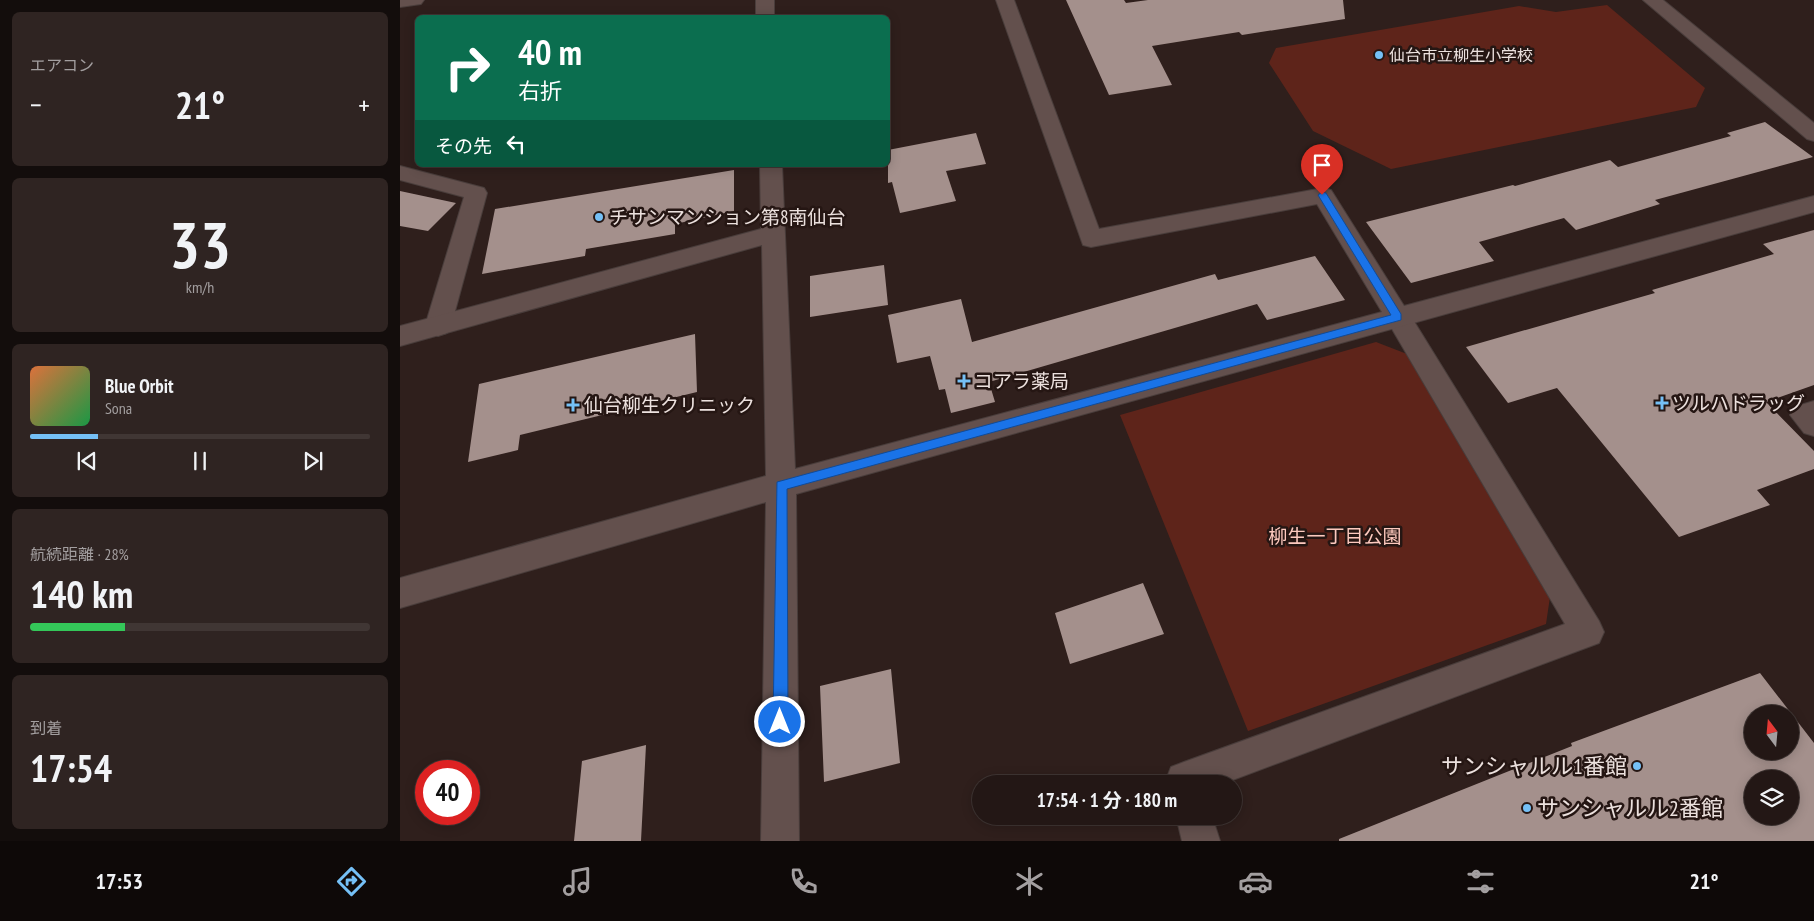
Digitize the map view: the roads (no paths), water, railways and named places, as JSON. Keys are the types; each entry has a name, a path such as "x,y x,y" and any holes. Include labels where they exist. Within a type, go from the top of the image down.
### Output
{"street":[{"path":"400,2 415,0"},
{"path":"765,0 765,15"},
{"path":"1005,0 1091,239 1322,195 1588,632 1198,775"},
{"path":"1652,0 1814,134"},
{"path":"770,167 781,485 780,841"},
{"path":"400,173 476,193 438,326"},
{"path":"400,593 781,485 1814,204"},
{"path":"400,336 773,234"},
{"path":"1814,412 1804,415 1814,425"},
{"path":"1197,825 1201,841"}],"place":[{"name":"仙台市立柳生小学校","path":"1379,55"},
{"name":"チサンマンション第8南仙台","path":"599,217"},
{"name":"コアラ薬局","path":"964,381"},
{"name":"ツルハドラッグ","path":"1662,403"},
{"name":"仙台柳生クリニック","path":"573,405"},
{"name":"サンシャルル1番館","path":"1637,766"},
{"name":"サンシャルル2番館","path":"1527,808"}],"park label":[{"name":"柳生一丁目公園","path":"1335,536"}]}
